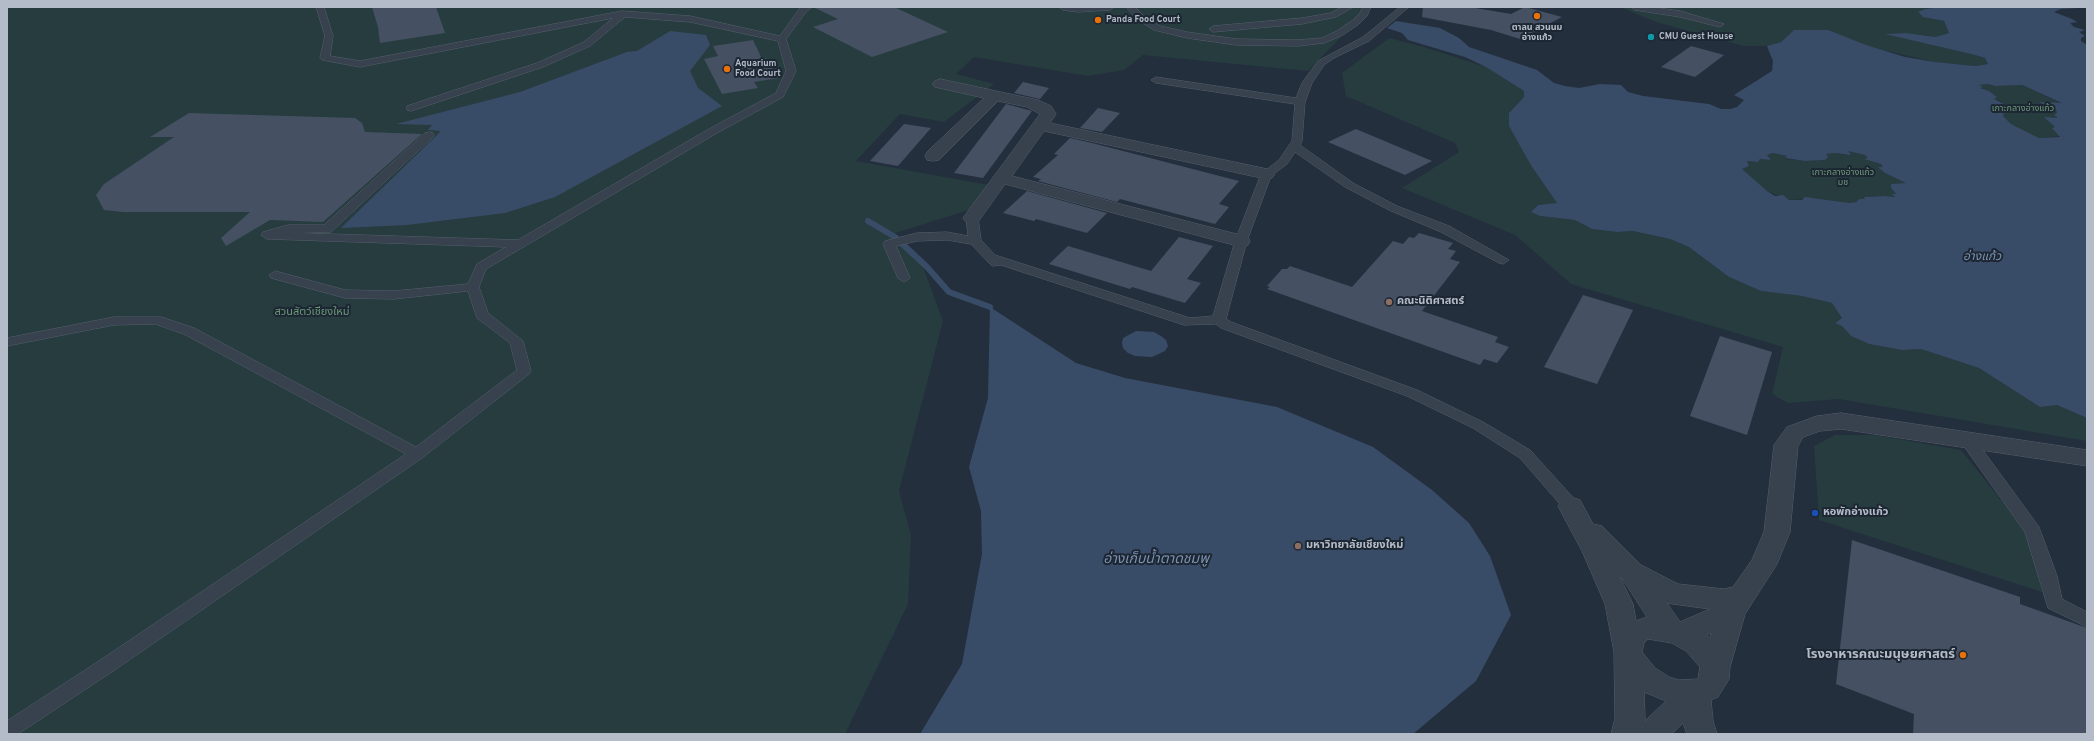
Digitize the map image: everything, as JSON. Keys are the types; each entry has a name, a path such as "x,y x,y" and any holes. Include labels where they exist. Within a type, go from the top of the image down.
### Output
{"street":[{"path":"940,84 1032,103 1045,109 1048,114 1041,126 972,218"},
{"path":"933,156 995,95"},
{"path":"1041,126 1266,174"},
{"path":"1001,178 1241,240"},
{"path":"1651,734 1695,693 1708,688 1714,679 1715,667 1737,604 1764,564 1778,532 1786,445 1795,432 1817,424 1841,421 1969,442 2087,458"},
{"path":"1571,506 1608,550 1631,572 1676,632"},
{"path":"1571,506 1595,551 1619,604 1628,652 1630,718 1626,734"},
{"path":"1631,572 1673,594 1724,600 1737,604"},
{"path":"1676,632 1737,604"},
{"path":"1695,693 1678,692 1645,677 1635,665 1628,652 1630,642 1636,632 1648,628 1676,632 1696,642 1708,654 1715,667"},
{"path":"1695,693 1698,721 1702,734"}],"lane":[{"path":"320,7 329,36 325,58 360,64 622,14 690,19 782,39"},
{"path":"596,7 604,18"},
{"path":"782,39 803,10 808,7"},
{"path":"1063,7 1078,9 1110,7"},
{"path":"1130,7 1141,18 1157,28 1187,35 1236,42 1298,43 1324,40 1340,33 1356,22 1364,14 1367,7"},
{"path":"1213,29 1302,21 1333,15 1349,7"},
{"path":"1219,320 1241,240 1266,174 1283,162 1297,141 1300,102 1307,83 1321,63 1331,56 1366,39 1379,30 1405,7"},
{"path":"1635,7 1680,14 1720,24"},
{"path":"411,108 540,65 587,44 622,14"},
{"path":"7,731 109,664 417,454 524,370 516,341 482,315 473,287 481,267 712,131 780,95 791,71 782,39"},
{"path":"1156,80 1300,102"},
{"path":"429,135 327,229 288,229 267,235 519,244"},
{"path":"1294,146 1349,185 1393,208 1445,229 1503,260"},
{"path":"972,218 975,241"},
{"path":"904,278 889,244 917,236 947,236 975,241 994,260 1188,322 1219,320 1226,325 1400,388 1461,416 1525,454 1571,506"},
{"path":"275,275 345,294 394,295 473,287"},
{"path":"7,342 114,321 156,320 190,330 417,454"},
{"path":"1969,442 2033,531 2048,576 2054,603 2087,620"}],"green space":[{"name":"สวนสัตว์เชียงใหม่","path":"7,7 1370,7 1308,71 1143,55 1124,70 1088,76 974,57 956,74 994,84 944,122 900,114 856,161 1000,187 988,204 889,235 922,264 943,321 899,491 911,535 908,604 845,734 7,734"},
{"path":"1620,7 1942,7 1925,9 1918,13 1923,17 1944,21 1949,33 1935,37 1906,33 1887,34 1985,58 1988,64 1975,66 1935,62 1794,30 1781,42 1767,46 1744,46 1656,22"},
{"path":"1389,38 1424,47 1486,67 1524,91 1524,97 1509,113 1532,167 1557,203 1538,205 1531,212 1540,216 1575,220 1592,229 1617,232 1633,231 1670,239 1689,247 1729,277 1761,291 1802,296 1832,303 1842,318 1836,322 1851,336 1869,344 1902,350 1921,349 1979,368 2040,407 2057,405 2087,418 2087,441 1839,399 1788,403 1772,394 1783,347 1571,284 1515,235 1402,188 1459,152 1455,143 1346,96 1342,73"},
{"name":"เกาะกลางอ่างแก้ว","path":"1988,84 1995,86 2022,85 2063,104 2041,102 2047,108 2056,110 2059,118 2046,118 2056,128 2055,130 2057,134 2061,136 2039,138 2011,124 2003,116 2004,113 1996,110 1996,106 2003,104 2002,102 1994,99 1997,97 1978,85"},
{"name":"เกาะกลางอ่างแก้ว มช","path":"1847,150 1865,155 1868,158 1865,159 1881,164 1883,167 1879,167 1885,173 1907,183 1891,184 1891,188 1896,194 1893,194 1896,197 1865,197 1866,199 1850,203 1814,198 1789,200 1767,191 1741,169 1749,166 1747,161 1757,162 1760,159 1770,160 1767,155 1773,153 1787,156 1785,159 1806,161 1825,160 1826,154 1835,153 1846,155"},
{"path":"1835,435 1875,435 1961,450 2029,535 2042,592 1819,520 1814,446"}],"water":[{"name":"อ่างแก้ว","path":"1942,7 2078,8 2061,9 2054,12 2072,19 2077,22 2070,23 2074,27 2085,30 2079,32 2085,36 2081,38 2081,41 2087,45 2087,418 2057,405 2040,407 1979,368 1921,349 1902,350 1869,344 1851,336 1842,326 1835,323 1842,318 1832,303 1802,296 1761,291 1729,277 1689,247 1670,239 1633,231 1617,232 1592,229 1575,220 1540,216 1531,212 1538,205 1557,203 1532,167 1509,126 1509,113 1524,97 1524,91 1486,67 1465,57 1408,40 1402,33 1387,28 1396,21 1440,28 1459,38 1469,47 1537,70 1554,83 1565,86 1579,88 1600,84 1621,85 1628,92 1643,96 1709,104 1721,109 1730,109 1737,107 1744,100 1734,95 1772,71 1773,61 1767,46 1781,42 1794,30 1828,30 1866,45 1905,57 1975,66 1988,64 1985,58 1885,34 1906,33 1935,37 1949,33 1944,21 1923,17 1918,12 1925,9","holes":["1988,84 1995,86 2022,85 2062,103 2040,102 2047,108 2056,110 2057,113 2054,115 2058,118 2044,117 2055,127 2052,128 2060,137 2039,138 2011,124 2003,116 2004,113 1996,110 1996,106 2004,104 1994,99 1997,97 1989,91 1980,88 1983,87 1979,85","1848,151 1865,155 1868,158 1864,159 1881,164 1883,167 1878,167 1885,173 1906,183 1891,184 1891,188 1896,194 1892,194 1895,197 1864,197 1865,199 1860,199 1856,202 1850,203 1805,197 1802,200 1789,200 1783,195 1775,196 1767,191 1742,169 1749,166 1747,161 1758,162 1760,159 1771,160 1767,155 1773,153 1787,156 1785,158 1805,161 1825,160 1828,157 1826,154 1835,153 1851,155"]},
{"path":"670,31 706,35 710,45 690,71 698,88 722,106 555,197 505,213 407,225 341,228 441,131 428,130 432,125 396,124 520,92 627,52 637,51"},
{"name":"อ่างเก็บน้ำตาดชมพู","path":"990,307 1076,363 1125,378 1277,407 1373,447 1432,490 1469,523 1490,556 1511,615 1476,681 1413,734 920,734 962,664 982,554 981,511 969,467 988,398"},
{"path":"1136,331 1154,332 1166,340 1168,346 1165,351 1152,357 1135,356 1128,353 1123,348 1123,338"}],"building":[{"path":"372,7 436,7 445,33 380,43 378,27"},
{"path":"813,7 894,7 948,32 872,57 813,27 838,19"},
{"path":"1423,7 1469,7 1511,14 1525,7 1562,17 1520,39 1491,30 1422,17"},
{"path":"753,40 762,59 766,58 778,78 754,82 758,88 722,94 704,59 718,56 713,46"},
{"path":"1691,46 1724,55 1695,77 1661,67"},
{"path":"1023,82 1049,88 1040,99 1014,93"},
{"path":"1006,104 1032,111 983,178 954,173"},
{"path":"1098,108 1120,113 1102,132 1080,128"},
{"path":"189,113 355,118 362,123 365,132 422,134 323,222 270,220 226,246 221,238 250,212 123,212 104,210 96,195 104,184 174,137 150,137"},
{"path":"904,124 931,128 898,166 870,161"},
{"path":"1356,129 1432,161 1405,175 1328,142"},
{"path":"1070,138 1239,181 1219,204 1229,207 1215,224 1120,199 1117,202 1038,181 1041,179 1033,177 1058,155 1054,154"},
{"path":"1027,191 1107,213 1087,233 1036,219 1034,221 1003,213"},
{"path":"1419,233 1453,243 1448,249 1456,251 1450,259 1460,262 1422,311 1498,337 1495,342 1509,347 1497,363 1484,359 1480,365 1267,289 1270,287 1267,286 1282,269 1287,269 1290,266 1352,287 1393,241 1403,244 1409,237 1414,238"},
{"path":"1179,237 1213,246 1187,279 1201,283 1185,303 1132,287 1130,289 1049,264 1068,246 1151,271"},
{"path":"1583,295 1633,310 1597,384 1544,367"},
{"path":"1720,336 1772,352 1747,435 1690,416"},
{"name":"โรงอาหารคณะมนุษยศาสตร์","path":"1852,540 2020,597 2020,604 2087,628 2087,734 1913,734 1914,714 1836,684"}],"waterway":[{"path":"868,221 895,237 927,267 949,292 990,307"}],"place":[{"name":"ตาลน สวนนม อ่างแก้ว","path":"1537,16"},
{"name":"Panda Food Court","path":"1098,20"},
{"name":"CMU Guest House","path":"1651,37"},
{"name":"Aquarium Food Court","path":"727,69"},
{"name":"คณะนิติศาสตร์","path":"1389,302"},
{"name":"หอพักอ่างแก้ว","path":"1815,513"},
{"name":"มหาวิทยาลัยเชียงใหม่","path":"1298,546"},
{"name":"โรงอาหารคณะมนุษยศาสตร์","path":"1963,655"}]}
